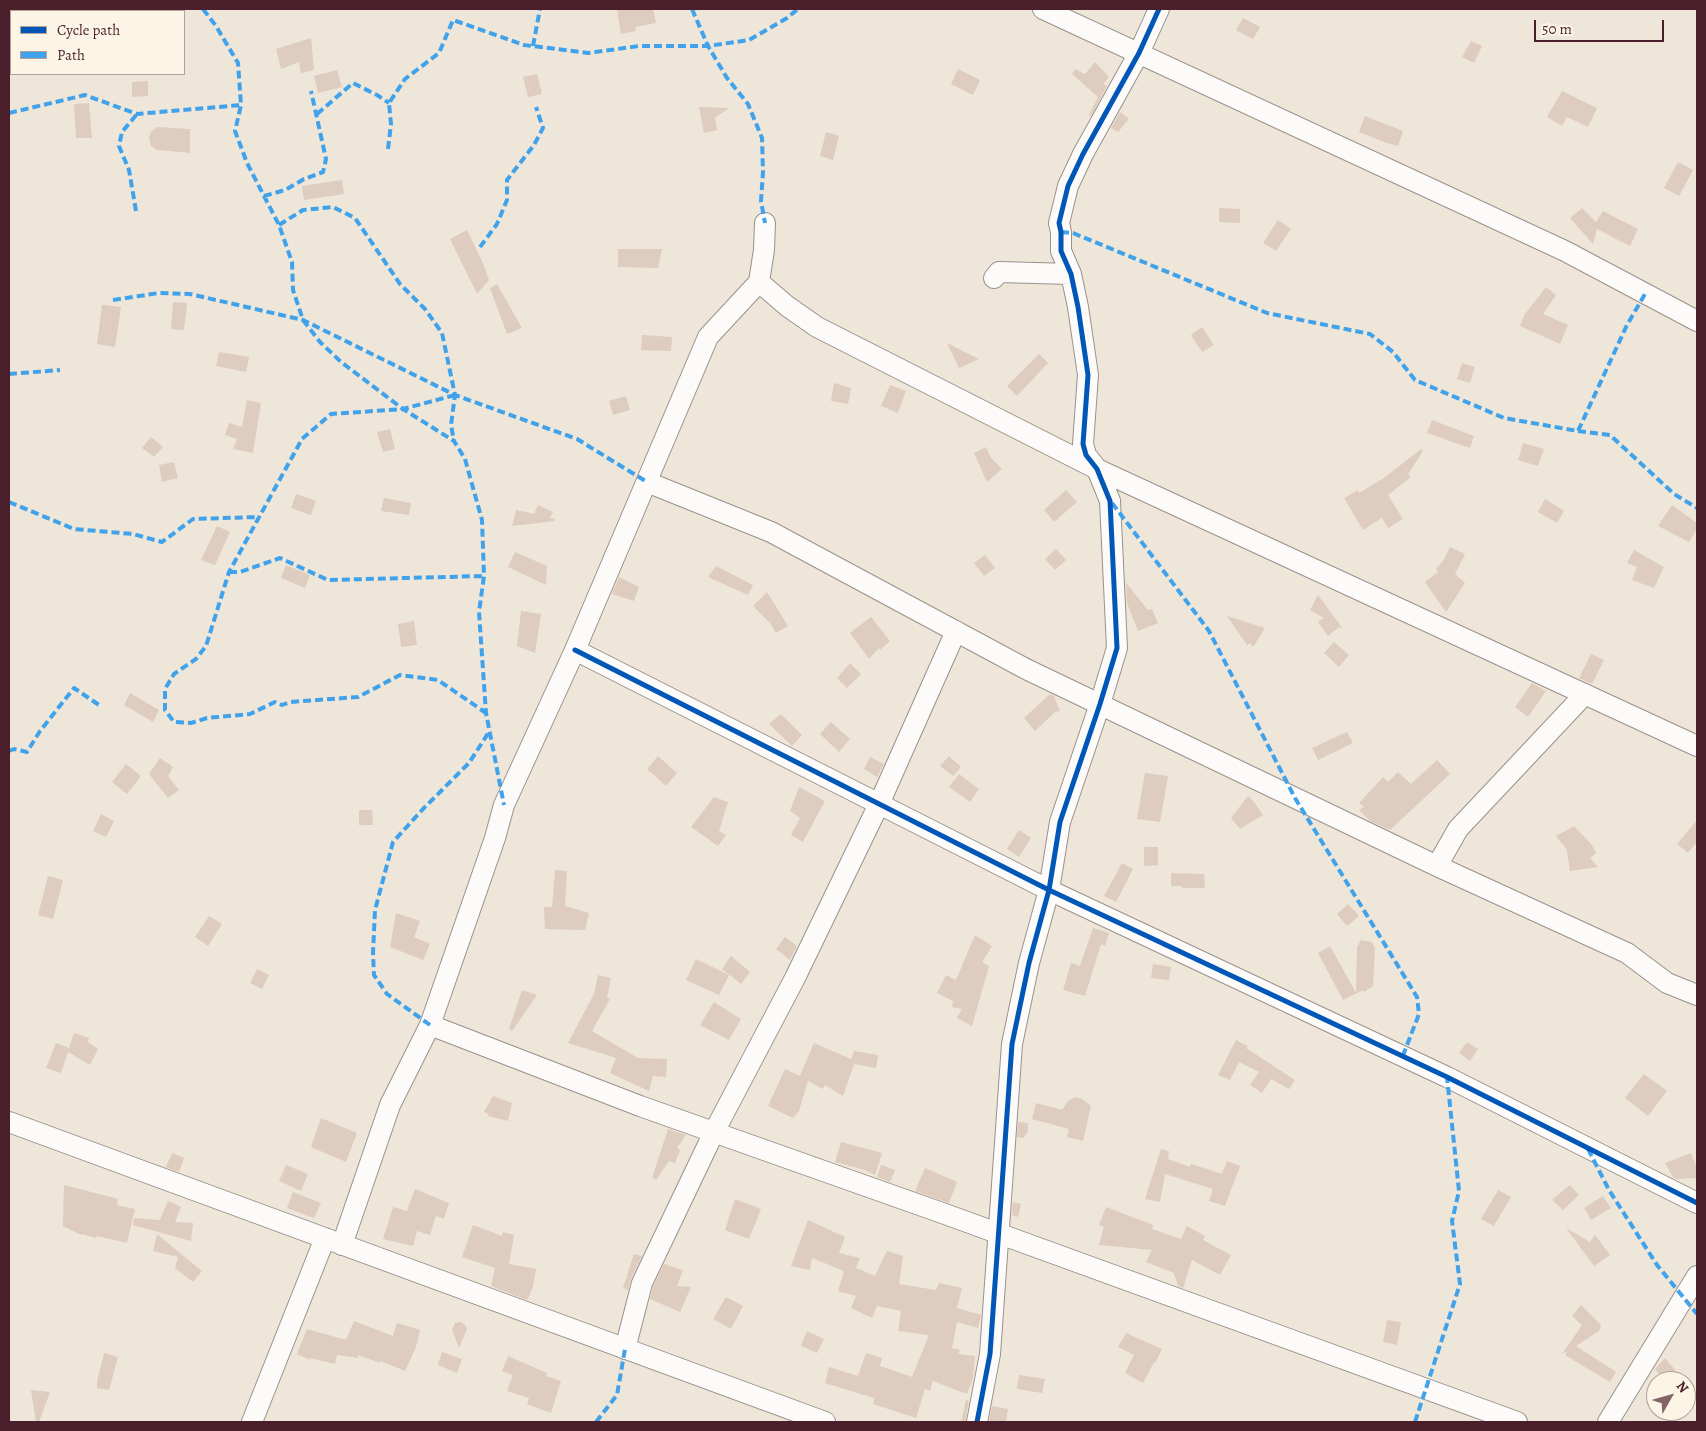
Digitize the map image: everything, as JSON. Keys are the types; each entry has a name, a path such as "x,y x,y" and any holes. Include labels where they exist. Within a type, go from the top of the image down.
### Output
{"street":[{"path":"1043,9 1565,251 1697,321"},
{"path":"977,1422 990,1354 997,1232 1012,1044 1029,963 1049,890 1060,822 1117,648 1110,501 1097,469 1086,455 1083,444 1088,375 1071,274 1061,252 1059,223 1068,186 1083,154 1139,53 1159,9"},
{"path":"252,1422 333,1242 390,1105 430,1025 495,838 504,805 575,650 708,338 759,282 764,250 765,223"},
{"path":"994,278 999,272 1071,274"},
{"path":"759,282 787,306 817,327 1097,469 1697,746"},
{"path":"647,482 771,532 1026,669 1437,866 1627,953 1668,983 1697,995"},
{"path":"625,1349 642,1283 714,1132 795,978 879,804 956,631"},
{"path":"575,650 1049,890 1447,1077 1697,1204"},
{"path":"1437,866 1458,829 1586,694"},
{"path":"430,1025 640,1106 997,1232 1516,1422"},
{"path":"9,1122 824,1422"},
{"path":"1608,1422 1697,1276"}],"building":[{"path":"617,9 653,9 656,23 635,27 636,31 621,34"},
{"path":"1243,18 1260,27 1253,39 1236,30"},
{"path":"311,38 314,70 301,73 299,62 281,69 276,49"},
{"path":"1471,41 1482,46 1474,63 1462,57"},
{"path":"1095,62 1109,77 1103,84 1107,86 1091,116 1089,115 1098,97 1072,74 1075,69 1085,74"},
{"path":"958,69 980,80 973,95 951,84"},
{"path":"337,70 342,87 318,93 314,76"},
{"path":"537,74 542,94 528,97 523,77"},
{"path":"148,81 148,96 132,97 132,82"},
{"path":"1562,91 1597,108 1588,127 1567,117 1562,126 1547,117"},
{"path":"89,103 92,138 76,138 74,104"},
{"path":"699,107 729,108 715,118 717,130 704,133"},
{"path":"1120,112 1129,119 1118,132 1111,128"},
{"path":"1365,116 1403,131 1398,146 1359,132"},
{"path":"157,127 190,129 190,153 157,150 151,146 149,138 151,132"},
{"path":"826,132 839,136 833,160 820,156"},
{"path":"1678,162 1693,170 1679,196 1664,188"},
{"path":"342,180 344,194 304,200 302,186"},
{"path":"1219,208 1240,209 1240,223 1219,222"},
{"path":"1582,208 1596,222 1603,211 1638,229 1630,246 1597,229 1593,244 1570,218"},
{"path":"1278,220 1291,229 1276,251 1263,243"},
{"path":"467,230 489,280 477,294 450,239"},
{"path":"618,249 662,249 658,268 618,267"},
{"path":"497,284 522,328 507,334 490,288"},
{"path":"1546,287 1556,295 1543,314 1568,325 1560,344 1520,326 1525,314"},
{"path":"173,302 187,303 184,330 171,329"},
{"path":"102,305 121,307 115,347 97,344"},
{"path":"1202,327 1214,345 1202,352 1191,335"},
{"path":"642,335 672,337 671,351 641,350"},
{"path":"947,343 979,359 959,368"},
{"path":"219,352 249,357 246,372 216,366"},
{"path":"1039,354 1048,363 1017,396 1007,386"},
{"path":"1462,363 1475,367 1470,383 1457,379"},
{"path":"834,383 851,388 848,404 831,401"},
{"path":"890,385 906,391 898,413 881,406"},
{"path":"626,396 630,410 613,415 609,401"},
{"path":"247,400 261,403 253,453 233,449 237,439 225,435 229,423 242,427"},
{"path":"1432,420 1474,436 1470,448 1427,433"},
{"path":"390,429 395,449 383,452 377,432"},
{"path":"151,437 163,447 154,457 142,448"},
{"path":"1523,443 1544,449 1538,466 1518,460"},
{"path":"986,447 991,458 1002,469 987,482 974,453"},
{"path":"1421,449 1423,451 1408,474 1411,477 1388,495 1403,519 1388,528 1382,518 1363,530 1344,498 1358,490 1359,493 1384,478"},
{"path":"174,462 178,478 162,482 159,465"},
{"path":"1066,490 1077,502 1054,522 1044,510"},
{"path":"296,494 316,501 311,515 291,508"},
{"path":"384,498 411,503 409,515 381,511"},
{"path":"1545,499 1564,511 1557,523 1538,512"},
{"path":"538,505 553,512 550,518 555,519 555,521 512,526 516,510 534,514"},
{"path":"1672,505 1697,523 1697,529 1689,542 1658,526"},
{"path":"217,526 230,532 215,565 201,560"},
{"path":"1450,547 1465,554 1455,574 1465,583 1446,612 1425,582 1438,572 1436,569 1443,561"},
{"path":"1056,549 1066,560 1055,570 1045,559"},
{"path":"1634,550 1664,567 1654,588 1632,580 1637,567 1627,563"},
{"path":"515,552 547,566 546,585 508,567"},
{"path":"985,555 995,568 984,576 974,563"},
{"path":"286,565 310,575 305,588 281,578"},
{"path":"716,566 753,585 748,595 708,577"},
{"path":"619,577 639,587 634,601 612,594"},
{"path":"1126,583 1148,610 1152,609 1158,623 1138,631 1127,603"},
{"path":"767,592 788,626 776,633 770,623 753,606"},
{"path":"1318,595 1343,629 1339,627 1328,636 1318,622 1324,618 1310,610"},
{"path":"521,611 541,614 535,653 517,646"},
{"path":"1227,616 1265,628 1253,647 1250,643 1247,645"},
{"path":"871,617 890,641 880,650 879,648 869,659 850,633"},
{"path":"414,621 417,645 401,647 398,624"},
{"path":"1334,642 1349,655 1339,667 1324,653"},
{"path":"1591,654 1604,660 1592,684 1579,678"},
{"path":"850,663 861,674 847,688 837,678"},
{"path":"1532,683 1546,691 1528,717 1515,707"},
{"path":"130,693 159,710 153,722 124,705"},
{"path":"1050,694 1054,696 1060,711 1055,712 1035,731 1024,718"},
{"path":"781,714 802,735 792,746 769,724"},
{"path":"831,722 850,739 839,752 820,734"},
{"path":"1347,732 1353,743 1318,760 1312,748"},
{"path":"658,756 677,773 666,786 647,769"},
{"path":"949,756 961,767 953,776 940,766"},
{"path":"870,757 884,764 877,777 864,769"},
{"path":"160,758 173,767 168,776 179,790 168,798 149,774"},
{"path":"1437,760 1450,774 1390,830 1370,821 1359,810 1364,807 1359,803 1383,777 1388,782 1398,772 1411,784"},
{"path":"126,764 141,776 127,794 112,782"},
{"path":"1145,773 1168,776 1160,822 1137,819"},
{"path":"959,774 979,789 970,802 949,787"},
{"path":"799,787 825,801 803,842 791,835 800,818 790,811"},
{"path":"1248,796 1263,815 1240,829 1231,818"},
{"path":"714,797 728,802 719,831 726,835 718,846 691,827"},
{"path":"359,810 372,810 373,825 359,825"},
{"path":"101,814 114,821 106,837 93,831"},
{"path":"1697,820 1697,842 1688,853 1677,844"},
{"path":"1574,826 1592,845 1596,853 1590,858 1598,867 1570,871 1567,850 1556,836"},
{"path":"1019,830 1031,838 1019,857 1007,849"},
{"path":"1144,847 1158,847 1158,865 1144,866"},
{"path":"1122,863 1133,869 1116,902 1104,896"},
{"path":"555,870 567,871 565,906 589,913 585,930 545,929 544,907 552,907"},
{"path":"1171,873 1204,874 1205,888 1171,886"},
{"path":"48,876 63,880 53,919 38,915"},
{"path":"1348,904 1359,916 1347,926 1337,914"},
{"path":"396,913 420,921 414,937 430,944 423,960 390,947"},
{"path":"209,916 222,924 208,946 195,937"},
{"path":"1093,928 1109,933 1105,946 1101,944 1085,996 1063,990 1071,963 1080,966"},
{"path":"975,935 992,946 982,962 989,966 972,1026 957,1018 962,1009 952,1007 953,1001 937,993 946,975 956,980"},
{"path":"785,937 797,946 790,960 776,949"},
{"path":"1361,940 1372,942 1375,948 1373,986 1364,992 1363,990 1343,1000 1318,953 1330,946 1356,993 1357,947"},
{"path":"731,956 750,972 741,984 722,969"},
{"path":"696,959 729,975 719,995 686,980"},
{"path":"1153,964 1171,967 1169,980 1151,978"},
{"path":"257,969 269,975 262,989 250,983"},
{"path":"598,975 611,978 607,997 610,999 592,1031 638,1058 667,1059 666,1077 653,1076 649,1091 610,1073 616,1058 568,1043 594,994"},
{"path":"522,990 537,995 512,1031 509,1029"},
{"path":"714,1002 741,1019 729,1040 700,1025"},
{"path":"74,1033 89,1038 88,1042 98,1049 90,1065 68,1052 61,1073 46,1068 56,1043 69,1048"},
{"path":"1236,1040 1248,1046 1246,1048 1295,1080 1289,1089 1271,1079 1262,1093 1250,1085 1259,1072 1239,1062 1230,1080 1218,1075"},
{"path":"1467,1042 1478,1049 1470,1061 1459,1053"},
{"path":"814,1043 851,1059 854,1051 878,1055 876,1068 854,1064 843,1096 825,1085 823,1089 808,1081 799,1111 793,1118 768,1106 785,1069 800,1076"},
{"path":"1644,1074 1667,1091 1648,1116 1625,1098"},
{"path":"493,1096 512,1103 508,1121 488,1116 489,1114 484,1112"},
{"path":"1075,1097 1082,1099 1091,1106 1083,1141 1067,1137 1069,1129 1032,1119 1036,1103 1062,1110 1068,1101"},
{"path":"321,1118 357,1133 346,1162 311,1147"},
{"path":"1018,1122 1028,1123 1028,1132 1023,1138 1017,1137"},
{"path":"668,1129 686,1135 677,1148 680,1150 675,1163 669,1161 656,1180 652,1178"},
{"path":"841,1142 882,1153 875,1175 865,1170 835,1162"},
{"path":"1161,1149 1169,1151 1168,1159 1190,1167 1191,1164 1222,1174 1227,1161 1240,1166 1225,1206 1209,1201 1213,1189 1165,1174 1160,1202 1145,1199"},
{"path":"172,1153 184,1158 179,1172 166,1167"},
{"path":"1691,1153 1697,1168 1697,1178 1676,1179 1665,1163"},
{"path":"286,1165 308,1174 301,1191 279,1181"},
{"path":"881,1165 895,1170 890,1182 877,1177"},
{"path":"925,1168 957,1182 949,1203 915,1191"},
{"path":"64,1185 118,1199 117,1205 135,1209 127,1243 97,1236 96,1238 81,1235 63,1226"},
{"path":"1570,1185 1579,1195 1563,1210 1552,1200"},
{"path":"415,1189 449,1203 444,1219 436,1216 430,1235 417,1231 413,1246 383,1239 393,1207 407,1211"},
{"path":"1498,1190 1511,1197 1494,1226 1481,1219"},
{"path":"293,1192 321,1203 314,1218 287,1208"},
{"path":"1603,1196 1611,1208 1591,1220 1584,1208"},
{"path":"735,1199 761,1209 749,1239 725,1230"},
{"path":"168,1201 181,1207 175,1222 193,1223 191,1241 133,1225 134,1218 160,1220"},
{"path":"1013,1202 1021,1204 1018,1217 1012,1215"},
{"path":"1106,1207 1153,1225 1152,1229 1181,1239 1187,1226 1205,1236 1203,1240 1231,1255 1220,1275 1192,1260 1183,1288 1178,1286 1174,1273 1146,1262 1152,1250 1099,1245 1104,1227 1099,1225"},
{"path":"808,1220 845,1237 839,1253 860,1258 856,1268 875,1276 887,1251 903,1256 899,1284 936,1290 939,1283 962,1288 957,1308 981,1315 978,1328 957,1322 952,1348 960,1350 958,1354 975,1356 973,1378 967,1394 933,1381 930,1391 925,1389 916,1418 873,1404 874,1398 825,1383 829,1367 858,1376 866,1353 882,1358 880,1366 912,1377 929,1335 898,1331 901,1311 877,1306 872,1318 851,1308 856,1296 838,1291 844,1271 812,1258 810,1270 791,1266"},
{"path":"473,1225 502,1236 503,1232 514,1235 509,1264 536,1269 533,1287 527,1300 491,1286 495,1268 462,1257"},
{"path":"1566,1228 1590,1242 1595,1235 1610,1255 1594,1266"},
{"path":"157,1234 202,1271 193,1282 175,1268 178,1257 153,1251"},
{"path":"634,1254 642,1256 631,1278 628,1290 623,1288"},
{"path":"664,1264 683,1270 677,1286 691,1287 680,1312 650,1299 653,1287"},
{"path":"726,1297 743,1306 731,1329 713,1319"},
{"path":"1581,1305 1601,1325 1599,1331 1576,1346 1616,1372 1610,1382 1565,1355 1567,1351 1562,1354 1582,1325 1572,1316"},
{"path":"1387,1320 1401,1322 1397,1345 1383,1342"},
{"path":"354,1321 393,1336 397,1323 420,1330 416,1347 405,1371 381,1361 380,1363 358,1355 358,1358 337,1355 335,1364 310,1358 310,1360 297,1354 307,1329 346,1340"},
{"path":"461,1322 467,1329 459,1348 452,1330 455,1323"},
{"path":"807,1331 824,1339 817,1353 801,1346"},
{"path":"1126,1333 1162,1349 1143,1383 1125,1373 1134,1355 1118,1347"},
{"path":"442,1352 462,1359 457,1373 438,1365"},
{"path":"104,1353 118,1357 109,1390 97,1388"},
{"path":"508,1356 547,1373 546,1376 561,1381 551,1413 527,1404 529,1398 507,1391 513,1375 502,1371"},
{"path":"1665,1358 1676,1371 1657,1371 1655,1369"},
{"path":"1019,1375 1045,1379 1042,1393 1017,1389"},
{"path":"31,1390 50,1392 39,1422 36,1422"},
{"path":"966,1400 969,1401 965,1422 961,1422"},
{"path":"992,1406 1008,1409 1006,1422 989,1422"}],"marked path":[{"path":"203,9 216,26 238,63 241,105 235,131 247,163 279,225 292,262 293,290 303,320 320,342 341,362 403,409 454,441 465,459 482,520 484,576 479,612 486,713 504,805"},
{"path":"533,46 540,9"},
{"path":"692,9 708,46 727,78 748,104 762,138 763,172 761,201 765,223"},
{"path":"388,149 391,124 389,103 405,79 439,53 453,20 524,45 588,53 639,46 708,46 749,40 787,18 798,9"},
{"path":"317,114 353,83 389,103"},
{"path":"264,196 285,190 304,179 323,172 326,159 311,91"},
{"path":"9,113 85,95 137,114 241,105"},
{"path":"480,247 497,224 507,200 507,180 534,145 543,128 536,107"},
{"path":"136,211 129,170 119,146 122,132 137,114"},
{"path":"279,225 303,210 333,207 355,218 400,284 425,309 442,333 455,395 451,425 454,441"},
{"path":"1061,232 1073,233 1267,313 1370,334 1393,352 1415,380 1504,418 1578,431 1627,325 1645,294"},
{"path":"113,300 159,293 190,294 303,320 455,395 577,439 647,482"},
{"path":"9,374 60,370"},
{"path":"455,395 403,409 331,414 302,439 229,572 206,646 196,659 174,674 165,689 165,710 174,722 191,723 207,718 250,714 275,702 282,705 290,702 358,697 400,675 438,680 486,713"},
{"path":"1578,431 1610,435 1674,494 1697,508"},
{"path":"9,502 74,529 133,534 162,542 193,519 259,517"},
{"path":"1112,503 1209,631 1295,798 1417,997 1419,1014 1402,1058"},
{"path":"229,572 240,572 280,558 328,580 484,576"},
{"path":"9,751 14,749 27,752 40,731 74,688 99,705"},
{"path":"430,1025 387,994 374,975 375,910 393,842 469,763 489,732"},
{"path":"1415,1422 1460,1284 1452,1221 1459,1191 1447,1077"},
{"path":"1588,1149 1609,1190 1657,1265 1697,1314"},
{"path":"596,1422 617,1395 625,1349"}],"cycle path":[{"path":"977,1422 990,1354 1012,1044 1029,963 1049,890 1060,822 1117,648 1110,501 1097,469 1086,455 1083,444 1088,375 1071,274 1061,251 1059,223 1068,186 1083,154 1139,53 1159,9"},
{"path":"575,650 1049,890 1447,1077 1697,1203"}]}
